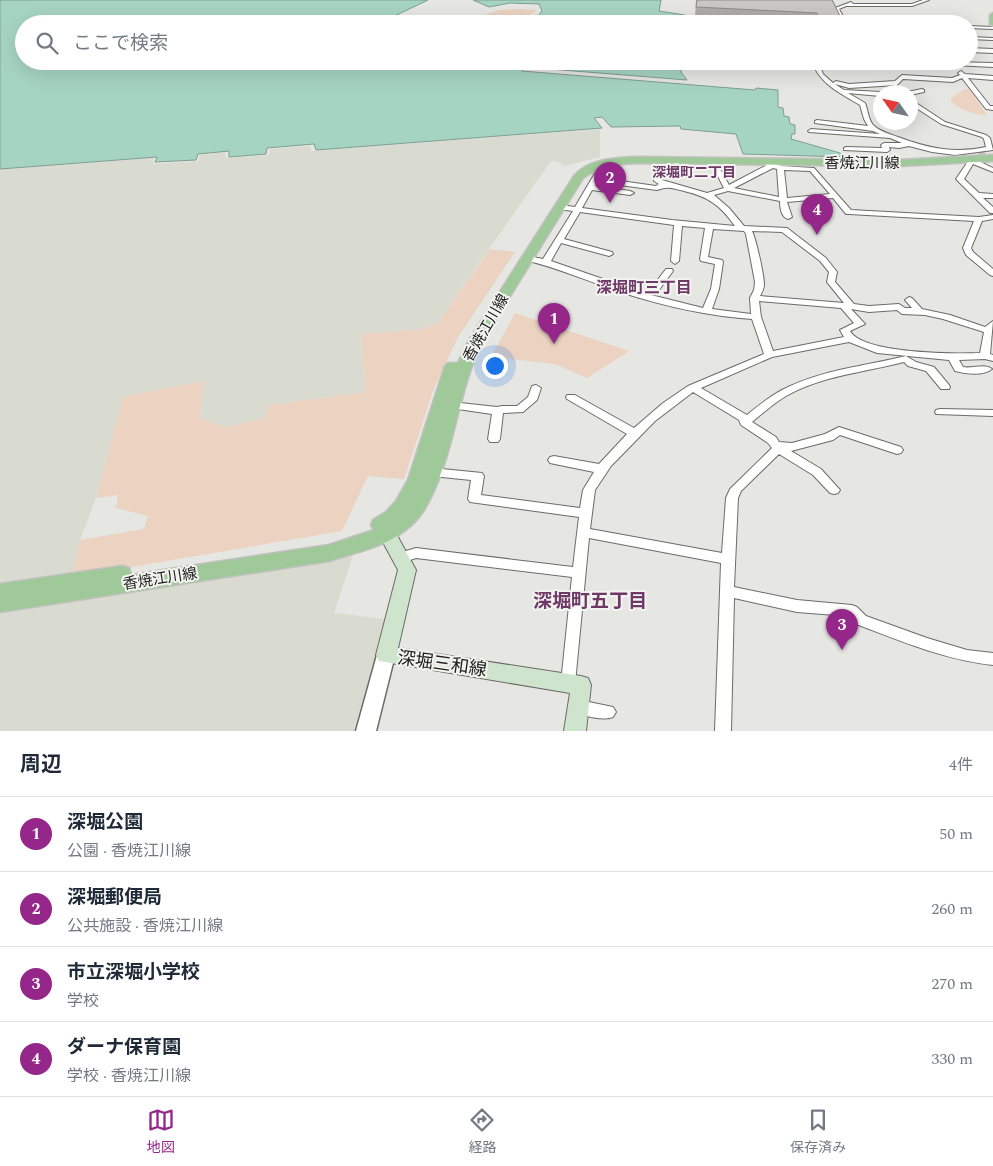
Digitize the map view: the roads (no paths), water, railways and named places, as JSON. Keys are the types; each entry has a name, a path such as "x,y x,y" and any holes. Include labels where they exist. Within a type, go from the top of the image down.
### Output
{"main road":[{"path":"993,15 993,24"},
{"name":"香焼江川線","path":"0,603 329,553 363,543 387,533 407,518 415,509 432,472 455,406 461,374 476,340 545,232 585,174 607,162 653,156 866,161 992,153"},
{"name":"香焼江川線","path":"607,162 676,160 767,164 823,161"},
{"name":"香焼江川線","path":"0,592 327,543 376,527 392,517 410,496 417,480 439,404 463,344 571,174 585,174"},
{"name":"深堀三和線","path":"387,533 408,556 398,657 568,683"},
{"path":"568,683 581,685 575,731"}],"street":[{"path":"840,15 837,8 859,0"},
{"path":"896,0 893,1 912,5"},
{"path":"845,5 912,5 927,0"},
{"path":"978,27 993,28"},
{"path":"978,27 991,39"},
{"path":"978,38 991,39"},
{"path":"978,42 986,51"},
{"path":"978,51 993,51"},
{"path":"978,65 993,66"},
{"path":"818,70 830,83 863,104 869,124 873,128"},
{"path":"958,70 988,108 993,108"},
{"path":"830,83 849,86 897,83 902,77 954,80 964,76 993,78"},
{"path":"843,91 873,93"},
{"path":"918,92 922,91"},
{"path":"918,107 943,123 984,136 987,138 992,153"},
{"path":"816,122 873,129"},
{"path":"876,130 925,150 938,150 948,154 986,151 992,153"},
{"path":"811,131 876,138 891,136"},
{"path":"846,149 887,150 884,145 900,146 908,144"},
{"path":"676,160 677,169 658,175 658,180 665,184 707,195 721,204 750,234 756,268 760,274 758,293 754,298 756,317 770,355"},
{"path":"713,161 729,189 785,200 836,196"},
{"path":"993,170 972,161 968,164 960,179 993,211"},
{"path":"707,195 729,189 741,181 755,178 767,164 780,168 812,170 849,212 993,218"},
{"path":"780,168 785,200 784,208 788,216"},
{"path":"585,174 657,188 665,184"},
{"path":"585,174 590,188"},
{"path":"590,188 630,193"},
{"path":"546,262 559,237 590,188"},
{"path":"976,195 993,196"},
{"path":"563,207 678,224 784,230 797,243 828,264 833,272 832,282 860,324 845,330 850,339"},
{"path":"981,218 993,227"},
{"path":"981,218 967,250 993,273"},
{"path":"674,261 678,224"},
{"path":"706,312 714,289 719,262 704,259 709,227"},
{"path":"545,232 609,254"},
{"path":"528,258 706,312 756,317"},
{"path":"646,295 656,288 670,271"},
{"path":"568,683 585,513 590,487 602,469 636,434 683,392 770,355 850,339 877,350 952,357 989,357 991,327 918,310 902,311 899,307 869,309 754,298"},
{"path":"909,300 918,310"},
{"path":"952,357 959,369 969,371 987,369"},
{"path":"744,422 772,401 802,384 820,378 906,359 912,364 930,369 945,387"},
{"path":"455,406 498,411 502,409 519,410 533,398 536,388"},
{"path":"692,388 720,402 744,418 744,422 818,472 834,490"},
{"path":"571,397 636,434"},
{"path":"494,439 498,411"},
{"path":"940,412 993,413"},
{"path":"777,446 792,447 829,437 838,431 897,450"},
{"path":"723,731 728,559 732,498 736,489 777,446"},
{"path":"554,460 602,469"},
{"path":"432,472 478,476 474,498 585,513"},
{"path":"584,532 728,559"},
{"path":"408,556 435,555 580,573"},
{"path":"727,591 797,606 852,611 861,620 927,644 966,656 993,659"},
{"path":"366,731 398,657"},
{"path":"579,707 608,712"}],"tunnel":[{"path":"972,160 986,151"}],"place":[{"name":"深堀郵便局","path":"610,203"},
{"name":"ダーナ保育園","path":"817,235"},
{"name":"深堀公園","path":"554,344"},
{"name":"市立深堀小学校","path":"842,650"}],"district":[{"name":"深堀町二丁目","path":"694,172"},
{"name":"深堀町三丁目","path":"644,288"},
{"name":"深堀町五丁目","path":"590,601"}]}
